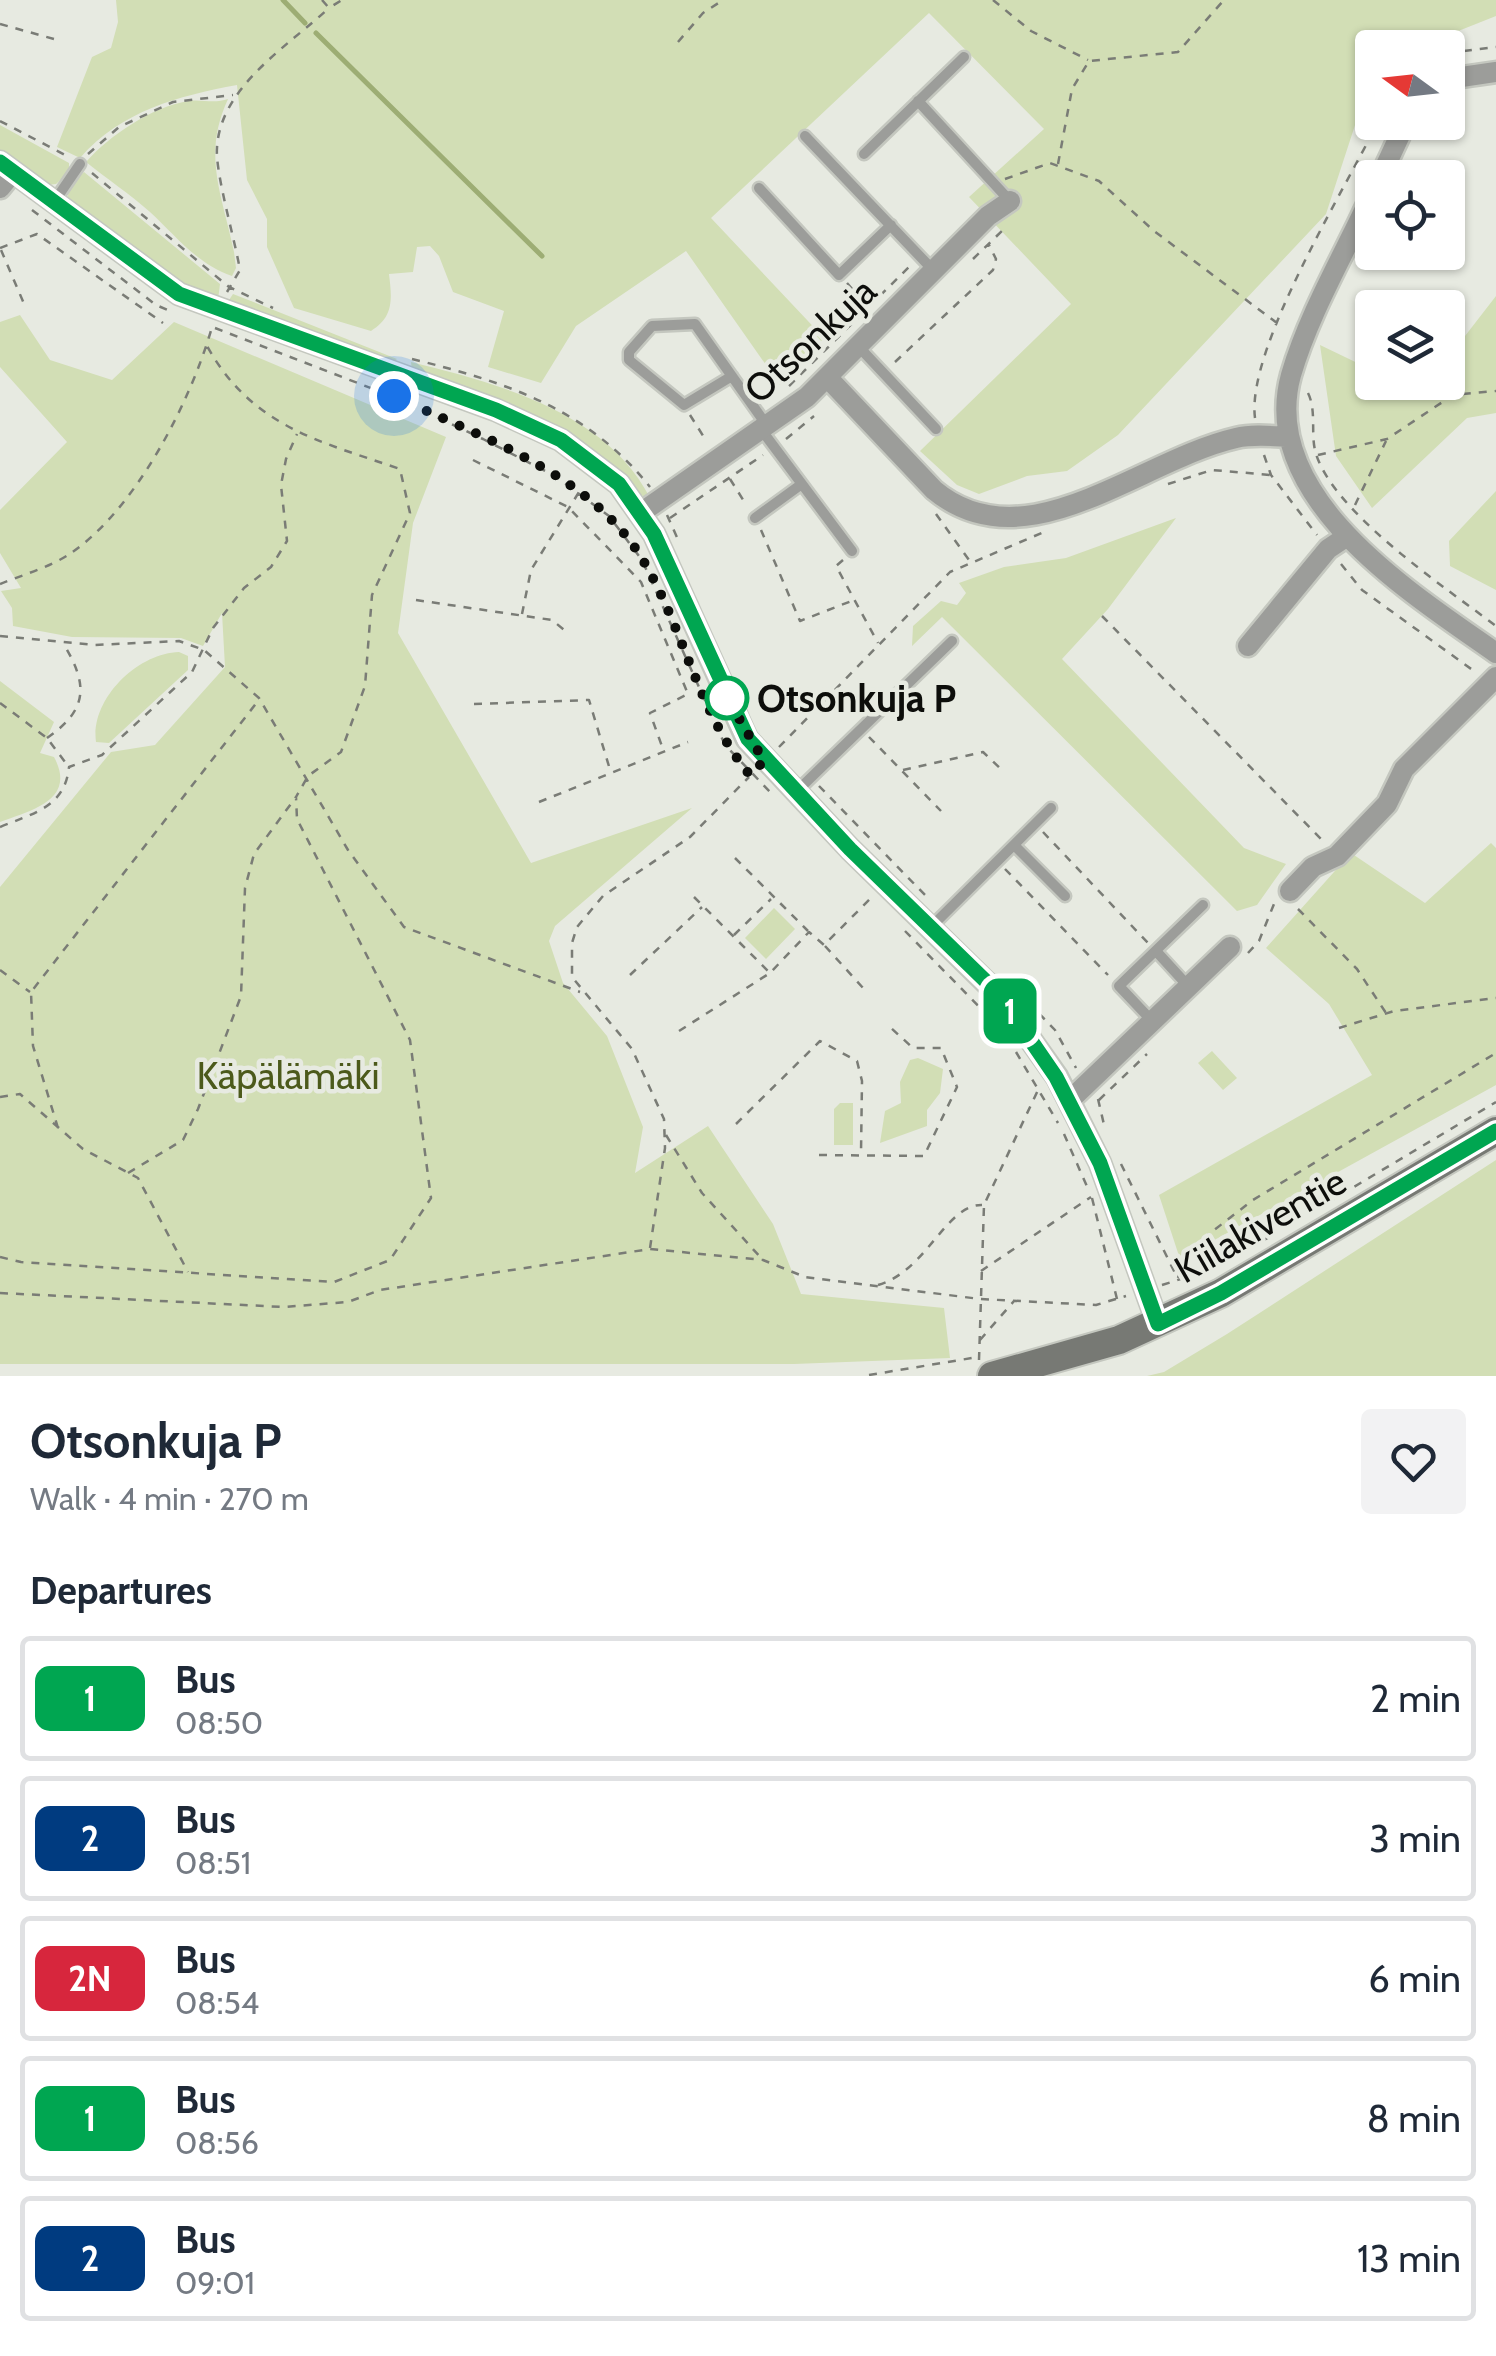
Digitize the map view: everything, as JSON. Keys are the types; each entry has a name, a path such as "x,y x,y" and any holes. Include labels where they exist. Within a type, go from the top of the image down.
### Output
{"street":[{"path":"1465,77 1496,72"},
{"path":"4,177 54,202 215,319 496,410 561,440 651,507 734,713 764,761 937,921 1074,1076"},
{"name":"Otsonkuja","path":"651,507 827,377 927,263 1010,200"},
{"path":"1355,231 1302,345 1289,389 1289,437 1311,487 1346,536 1381,571 1496,652"},
{"path":"827,377 934,490 962,510 991,520 1035,517 1235,438 1289,437"},
{"path":"1248,646 1328,549 1346,536"},
{"path":"1285,900 1313,867 1337,856 1388,804 1404,770 1496,677"},
{"path":"1158,1324 1100,1163 1070,1100 1074,1076 1154,1024 1230,948"},
{"name":"Kiilakiventie","path":"986,1366 1119,1340 1158,1324 1221,1293 1496,1131"}],"lane":[{"path":"864,154 964,57"},
{"path":"918,101 1010,200"},
{"path":"805,136 927,263"},
{"path":"54,202 80,164"},
{"path":"759,188 839,275 891,225"},
{"path":"732,376 684,405 630,360 629,352 652,326 695,324 732,376 799,486 814,495 852,551"},
{"path":"858,346 936,429"},
{"path":"756,518 799,486"},
{"path":"794,790 952,640"},
{"path":"937,921 1051,808"},
{"path":"1014,845 1064,896"},
{"path":"1154,1024 1120,986 1203,905"},
{"path":"1156,951 1190,988"}],"path":[{"path":"322,0 330,8"},
{"path":"0,584 70,554 113,517 160,446 240,270 216,150 223,118 234,95 342,0"},
{"path":"678,42 703,12 724,0"},
{"path":"992,0 1031,31 1090,61 1178,52 1224,0"},
{"path":"0,24 54,39"},
{"path":"1465,51 1496,47"},
{"path":"1058,164 1072,89 1090,61"},
{"path":"80,164 100,140 147,113 187,99 219,100 234,95"},
{"path":"0,120 80,164 229,287 278,310"},
{"path":"996,184 1024,170 1058,164 1099,181 1154,231 1277,324"},
{"path":"4,177 156,306 184,316"},
{"path":"25,306 0,248 37,234 163,323"},
{"path":"882,372 993,270 996,259 988,244"},
{"path":"762,423 800,376 868,308 927,263"},
{"path":"839,275 868,308"},
{"path":"198,322 215,319 394,396 579,492 609,516 642,560 725,745 764,761 937,921"},
{"path":"128,1172 182,1140 198,1108 241,996 245,888 254,854 308,776 341,752 365,686 372,595 410,513 400,469 297,434 263,414 221,372 206,346"},
{"path":"406,357 514,386 547,401 610,442 684,553"},
{"path":"1289,389 1311,396 1316,456 1379,537 1496,626"},
{"path":"1316,456 1387,439 1453,395 1496,391"},
{"path":"684,405 709,446"},
{"path":"69,767 102,755 192,672 213,628 244,588 271,568 287,541 282,485 286,459 297,434"},
{"path":"1354,507 1387,439"},
{"path":"473,460 568,507 641,582 688,694 650,713 664,752"},
{"path":"729,478 756,518 800,621 854,600"},
{"path":"522,616 531,570 579,492"},
{"path":"852,551 836,566 878,644"},
{"path":"650,1250 665,1134 658,1098 632,1050 580,992 570,958 577,926 603,896 690,837 950,572 970,561"},
{"path":"435,603 436,595"},
{"path":"416,600 552,620 568,633"},
{"path":"1102,616 1337,856"},
{"path":"0,636 62,642 179,641 204,650 259,698 348,850 404,927 580,992"},
{"path":"47,738 67,724 82,694 75,662 62,642"},
{"path":"58,1128 33,1046 31,992 259,698"},
{"path":"474,704 588,700 611,773"},
{"path":"0,704 47,738 69,767 67,785 54,803 0,827"},
{"path":"861,729 941,811"},
{"path":"764,761 768,736"},
{"path":"540,802 688,742"},
{"path":"902,770 983,752 1004,772"},
{"path":"764,761 794,790"},
{"path":"0,1257 334,1282 390,1260 432,1198 410,1040 297,819 296,797"},
{"path":"1035,824 1156,951"},
{"path":"735,858 864,989"},
{"path":"998,861 1120,986"},
{"path":"733,936 773,896"},
{"path":"824,945 872,896"},
{"path":"694,897 770,973"},
{"path":"1258,941 1285,900 1331,939 1386,1013"},
{"path":"630,975 703,906"},
{"path":"897,922 1004,1032"},
{"path":"679,1031 770,973 809,932"},
{"path":"0,970 31,992"},
{"path":"1018,991 1054,1030 1074,1076 1099,1100 1109,1138"},
{"path":"1340,1028 1386,1013 1496,998"},
{"path":"819,1155 924,1156 956,1087 941,1048 914,1048 891,1028"},
{"path":"736,1124 820,1041 856,1061 862,1081 861,1156"},
{"path":"1012,1046 1060,1127 1092,1197 1117,1299"},
{"path":"1178,1280 1187,1250 1254,1200 1496,1053"},
{"path":"979,1376 986,1366 980,1342 984,1204 1038,1090 1074,1076"},
{"path":"0,1097 20,1094 83,1150 138,1178 189,1273"},
{"path":"1313,1212 1496,1102"},
{"path":"665,1134 702,1193 763,1260"},
{"path":"1114,1151 1178,1280"},
{"path":"980,1272 1092,1197"},
{"path":"875,1286 912,1269 956,1216 970,1206 984,1204"},
{"path":"0,1292 300,1306 348,1302 380,1290 650,1250 763,1260 805,1278 980,1299 1096,1305 1209,1270 1280,1232"},
{"path":"980,1342 1014,1301"},
{"path":"869,1374 986,1366"}],"green space":[{"path":"116,0 1496,0 1496,16 1461,30 1355,30 1355,125 1326,214 1118,435 1067,471 1027,476 979,494 957,485 920,451 1071,304 969,197 1044,129 929,13 711,218 824,338 780,385 686,251 576,326 541,383 488,367 504,311 453,292 439,256 430,246 417,247 413,272 389,274 390,307 384,320 371,331 294,308 267,247 267,219 247,180 237,85 193,94 132,117 80,158 57,147 92,57 111,48 118,22"},
{"path":"228,99 220,119 215,157 234,252 236,268 232,276 198,257 142,205 86,162 119,132 160,109 188,101"},
{"path":"0,125 69,163 69,172 56,184 46,185 0,151"},
{"path":"84,172 220,284 218,300 182,284 67,200 70,185"},
{"path":"233,294 397,359 392,363 227,303"},
{"path":"1496,296 1496,413 1467,418 1372,508 1336,456 1320,345 1355,362 1355,400 1465,400 1465,336"},
{"name":"Käpälämäki","path":"20,315 50,360 112,380 174,322 446,437 413,523 398,633 531,863 692,808 555,926 549,941 563,983 607,1036 643,1127 635,1173 708,1126 773,1224 801,1294 944,1308 950,1358 794,1364 0,1364 0,887 111,752 155,745 225,667 222,613 203,646 181,638 72,637 13,626 12,608 1,591 21,588 0,553 0,510 67,442 0,367 0,322"},
{"path":"411,362 513,392 578,423 631,468 650,498 635,491 585,445 565,433 501,403 412,371"},
{"path":"1496,491 1496,590 1450,566 1449,541"},
{"path":"1176,518 1108,609 1062,659 1244,848 1286,864 1257,905 1237,911 942,617 912,646 913,626 941,601 957,605 966,593 959,583 1004,567 1066,558"},
{"path":"179,652 188,656 188,670 109,743 96,742 101,710 120,681 148,660"},
{"path":"0,681 54,722 40,753 54,757 60,784 48,801 0,822"},
{"path":"1491,843 1496,848 1496,1085 1180,1259 1159,1195 1372,1075 1329,1004 1266,948 1351,853 1425,903"},
{"path":"774,908 795,929 766,959 745,938"},
{"path":"1212,1051 1237,1078 1223,1090 1198,1063"},
{"path":"918,1058 943,1069 940,1093 927,1110 927,1126 880,1143 885,1111 901,1103 900,1082 910,1060"},
{"path":"840,1103 853,1103 853,1145 834,1145 834,1109"},
{"path":"1496,1160 1496,1376 1147,1376 1164,1372 1227,1334"}],"waterway":[{"path":"283,0 305,23"},
{"path":"316,33 542,256"}],"bus line":[{"name":"1","path":"0,162 179,294 496,410 561,440 590,458 619,484 654,534 734,713 764,761 999,994 1056,1077 1100,1163 1158,1324 1221,1293 1496,1131"}],"place":[{"name":"Otsonkuja P","path":"727,698"}],"route":[{"path":"394,396 555,476 609,516 642,560 725,745 750,775 764,761 727,698"}]}
